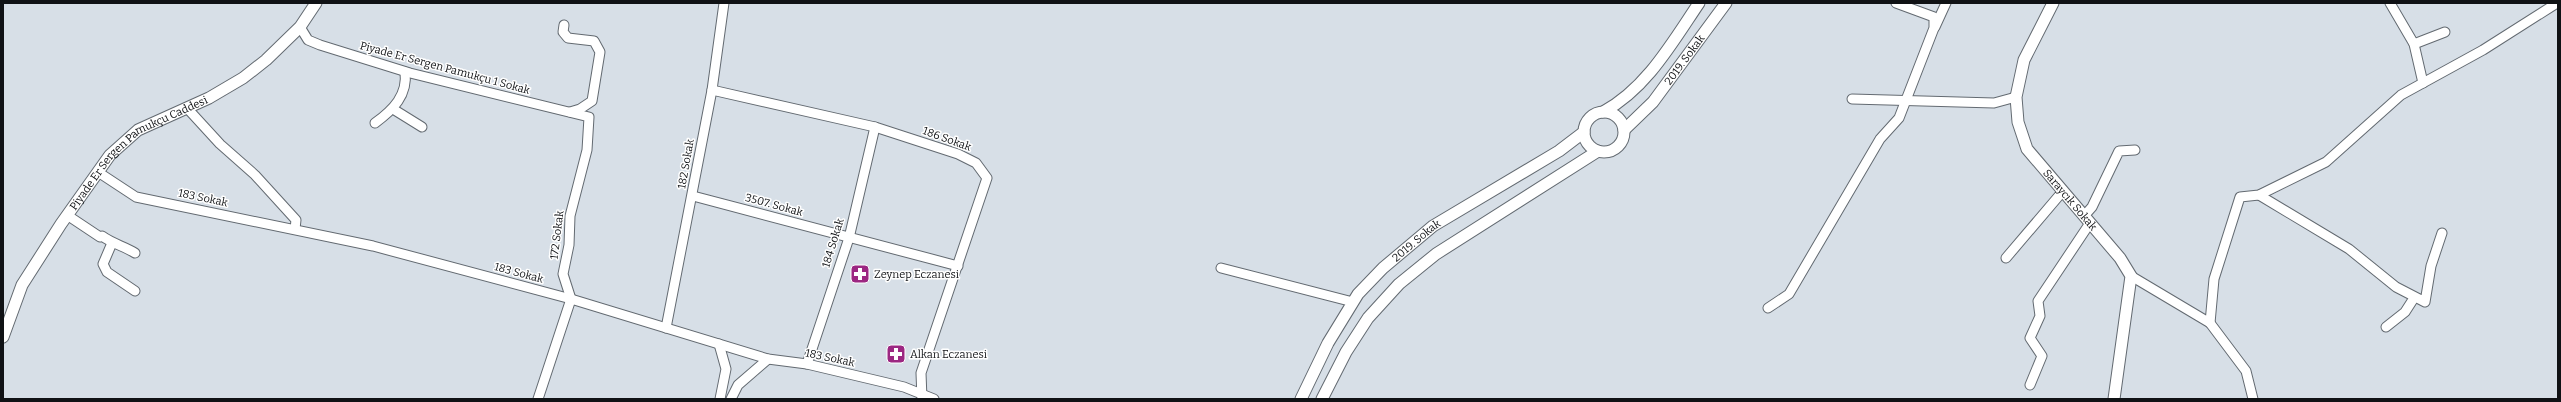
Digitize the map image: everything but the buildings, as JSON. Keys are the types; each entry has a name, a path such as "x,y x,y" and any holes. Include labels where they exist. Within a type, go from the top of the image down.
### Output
{"street":[{"name":"Piyade Er Sergen Pamukçu Caddesi","path":"3,337 22,285 110,155 138,130 187,108 243,78 266,60 300,27 316,3"},
{"name":"182 Sokak","path":"666,328 693,196 712,90 724,3"},
{"name":"2019. Sokak","path":"1301,399 1328,343 1353,302 1383,268 1433,226 1559,151 1584,132 1585,126 1592,116 1603,112 1627,97 1663,56 1699,3"},
{"name":"2019. Sokak","path":"1322,399 1346,352 1368,318 1399,284 1436,254 1598,151 1611,151 1616,148 1623,137 1624,130 1653,102 1726,3"},
{"path":"1896,3 1934,17 1934,28"},
{"path":"1768,308 1789,294 1880,139 1899,118 1905,99 1934,28 1946,3"},
{"name":"Saraycık Sokak","path":"2053,3 2024,60 2016,97 2018,122 2027,149 2120,258 2130,276"},
{"path":"2390,3 2414,44 2423,82"},
{"path":"2210,323 2214,279 2240,197 2259,195 2326,162 2401,95 2483,50 2557,3"},
{"path":"564,25 563,32 568,38 594,42 600,52 592,101 580,109 568,112"},
{"name":"Piyade Er Sergen Pamukçu 1 Sokak","path":"300,27 308,40 320,46 405,72 589,117"},
{"path":"2414,44 2445,32"},
{"path":"375,123 393,109 403,95 407,83 405,72"},
{"name":"186 Sokak","path":"712,90 875,127 958,154 976,163 987,178 921,373 923,398"},
{"path":"1852,99 1905,99 1994,103 2016,97"},
{"path":"187,108 220,144 255,175 296,220 295,229"},
{"path":"393,109 422,127"},
{"path":"1603,112 1615,115 1624,130"},
{"name":"172 Sokak","path":"571,299 563,274 569,245 570,216 587,150 589,117"},
{"name":"184 Sokak","path":"807,364 849,238 875,127"},
{"path":"1584,132 1588,144 1598,151"},
{"path":"2030,384 2042,356 2030,338 2040,316 2038,301 2087,220 2092,206 2119,151 2134,150"},
{"name":"183 Sokak","path":"98,172 136,197 373,246 571,299 768,360 807,364 904,387 923,398 934,399"},
{"path":"2006,258 2063,191"},
{"path":"2259,195 2348,249 2396,287 2414,298 2425,302 2431,266 2442,233"},
{"name":"3507. Sokak","path":"693,196 958,266"},
{"path":"68,215 112,243 122,244 135,253"},
{"path":"112,243 102,264 106,272 136,291"},
{"path":"1221,268 1353,302"},
{"path":"2114,399 2130,276 2210,323 2246,371 2253,399"},
{"path":"2386,327 2404,312 2414,298"},
{"path":"538,399 571,299"},
{"path":"719,344 726,369 720,399"},
{"path":"731,399 738,385 768,360"}],"place":[{"name":"Zeynep Eczanesi","path":"860,274"},
{"name":"Alkan Eczanesi","path":"896,354"}]}
